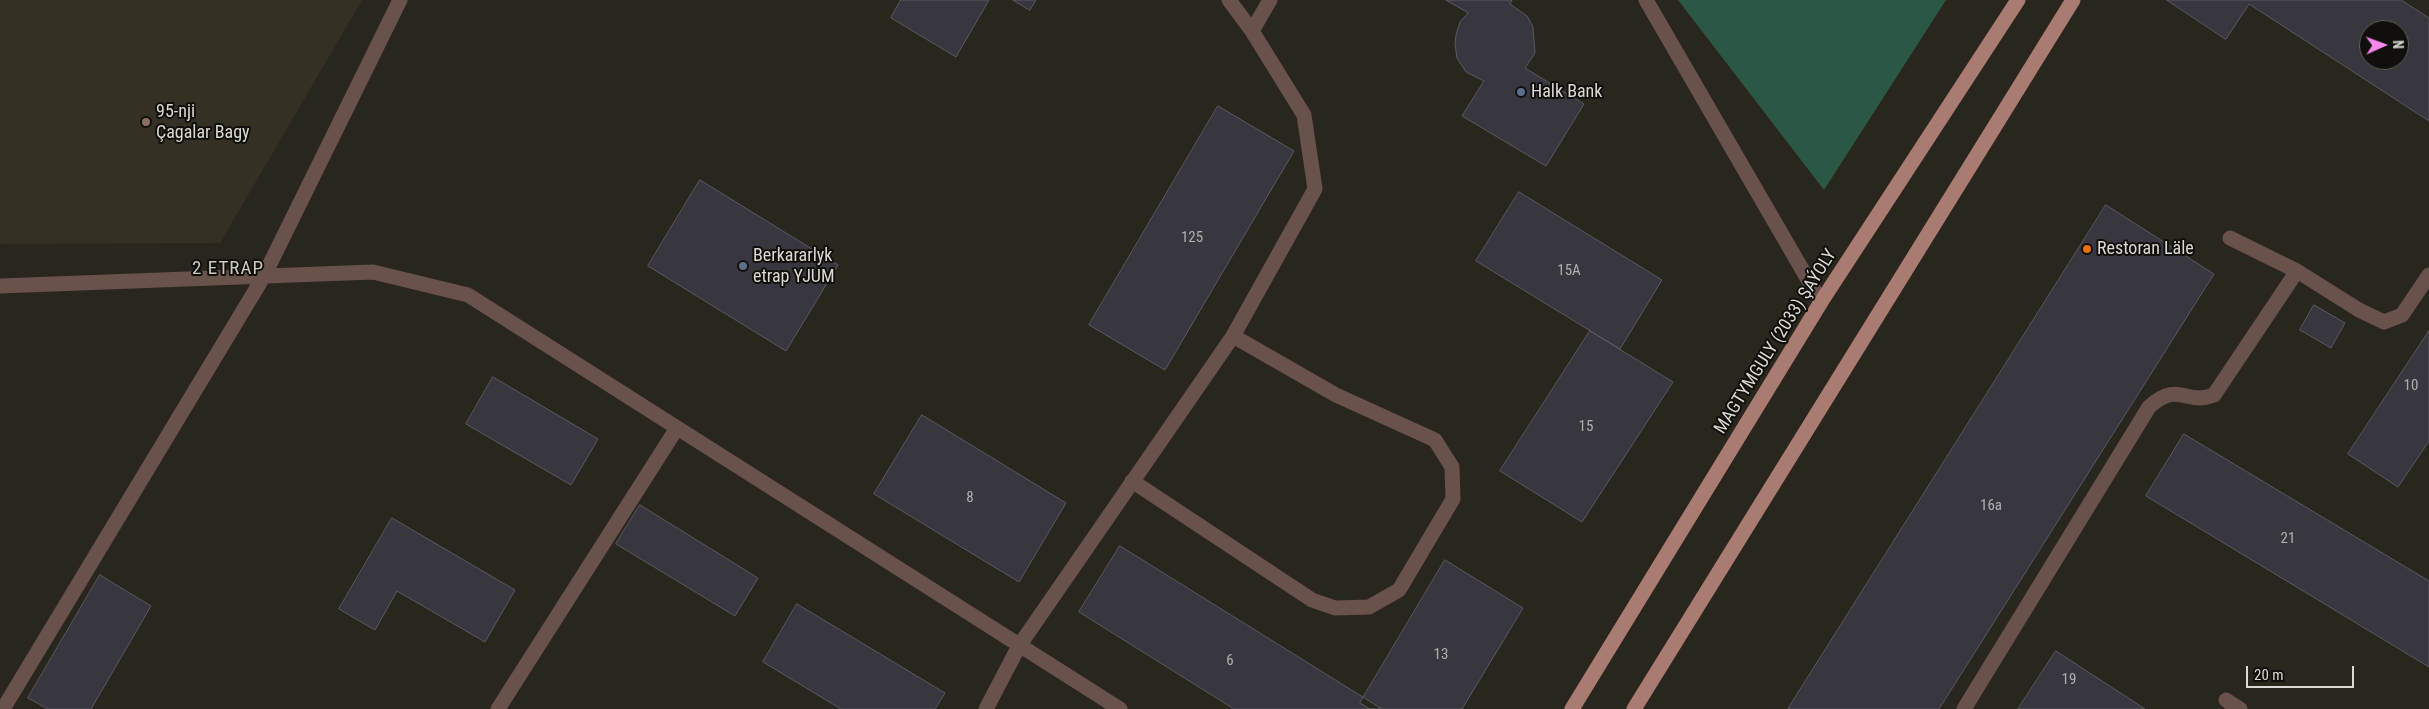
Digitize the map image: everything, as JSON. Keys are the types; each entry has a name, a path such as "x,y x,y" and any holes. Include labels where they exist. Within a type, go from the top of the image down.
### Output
{"main road":[{"name":"MAGTYMGULY (2033) ŞAÝOLY","path":"1572,709 1821,302 2018,0"},
{"path":"1634,709 2073,0"}],"street":[{"path":"2,709 264,276 400,0"},
{"path":"986,709 1019,646 1234,336 1315,189 1304,115 1252,31 1229,0"},
{"path":"1252,31 1270,0"},
{"path":"1646,0 1821,302"},
{"path":"2230,238 2297,270 2359,310 2384,322 2402,316 2429,275"},
{"path":"1964,709 2149,407 2160,398 2171,393 2203,399 2214,395 2297,270"},
{"path":"0,286 374,272 468,295 1120,709"},
{"path":"1132,481 1312,600 1335,608 1369,607 1399,590 1453,499 1452,467 1435,440 1336,395 1234,336"},
{"path":"498,709 677,428"},
{"path":"2226,700 2240,709"}],"shaded area":[{"name":"95-nji Çagalar Bagy","path":"0,0 362,0 220,243 0,244"}],"green space":[{"path":"1678,0 1946,0 1824,190"}],"building":[{"path":"901,0 989,0 956,57 891,18"},
{"path":"1013,0 1036,0 1030,10"},
{"name":"Halk Bank","path":"1446,0 1512,0 1510,4 1527,16 1533,27 1535,53 1525,68 1584,104 1546,166 1462,116 1484,81 1466,72 1457,58 1456,35 1460,22 1468,13"},
{"path":"2167,0 2401,0 2429,18 2429,121 2249,4 2226,39"},
{"path":"1218,106 1294,151 1165,370 1089,325"},
{"name":"Berkararlyk etrap YJUM","path":"700,180 838,265 786,351 648,266"},
{"path":"1519,192 1662,280 1620,349 1476,261"},
{"path":"2106,205 2214,274 1939,709 1788,709"},
{"path":"2314,305 2345,323 2331,348 2300,330"},
{"path":"1590,331 1673,382 1582,522 1500,471"},
{"path":"2429,331 2429,441 2398,487 2348,454"},
{"path":"493,377 598,439 571,485 466,424"},
{"path":"922,415 1066,503 1019,582 874,494"},
{"path":"2184,434 2429,581 2429,667 2146,496"},
{"path":"640,505 758,578 735,616 616,544"},
{"path":"392,518 515,590 485,642 397,591 375,630 339,609"},
{"path":"1120,546 1382,709 1234,709 1079,612"},
{"path":"1445,560 1523,608 1462,709 1370,709 1360,703"},
{"path":"100,575 151,606 91,709 48,709 28,698"},
{"path":"797,604 945,693 935,709 841,709 763,662"},
{"path":"2056,651 2145,709 2018,709"}],"place":[{"name":"Halk Bank","path":"1521,92"},
{"name":"95-nji Çagalar Bagy","path":"146,122"},
{"name":"Restoran Läle","path":"2087,249"},
{"name":"Berkararlyk etrap YJUM","path":"743,266"}],"district":[{"name":"2 ETRAP","path":"228,269"}]}
